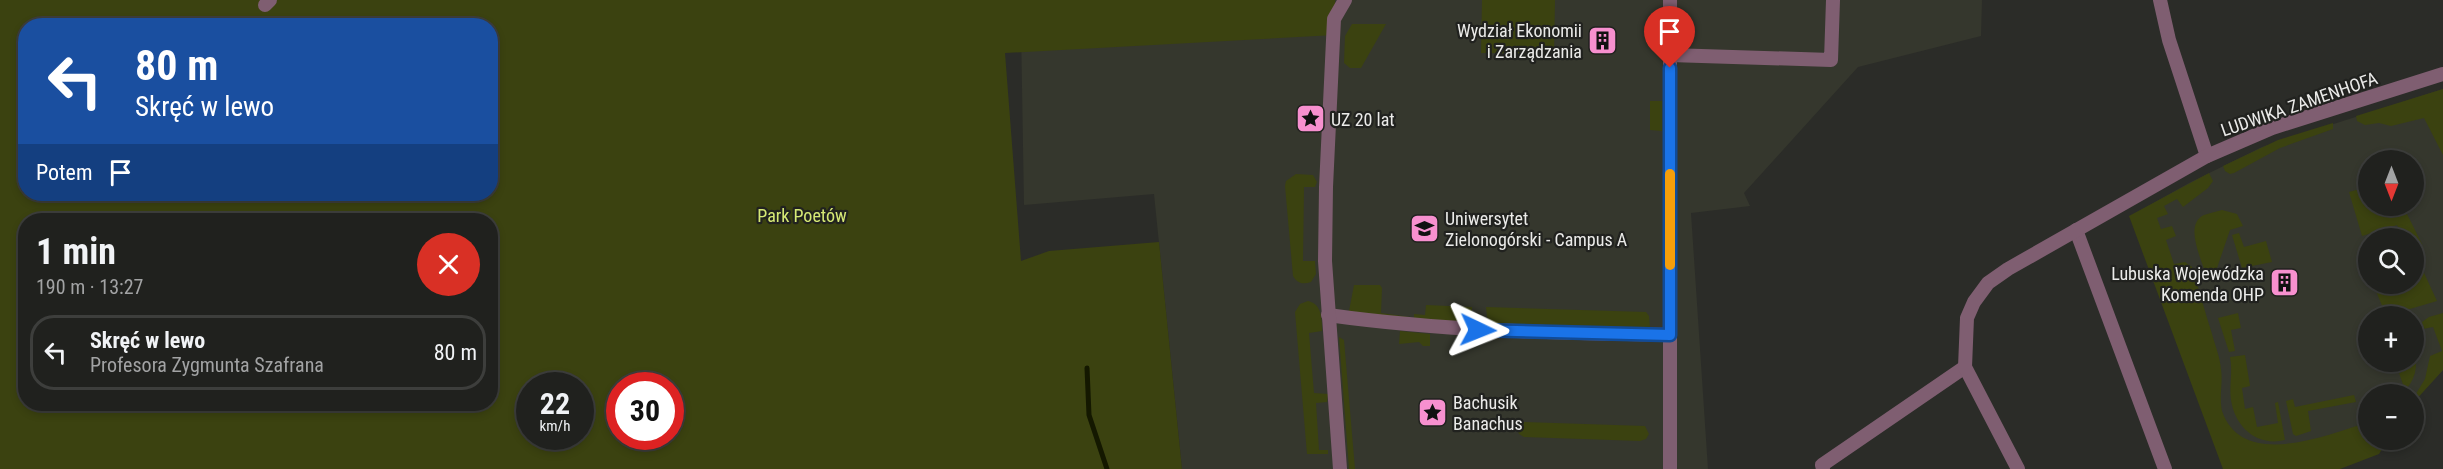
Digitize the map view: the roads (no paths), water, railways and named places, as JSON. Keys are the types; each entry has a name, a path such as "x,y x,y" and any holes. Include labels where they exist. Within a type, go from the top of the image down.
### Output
{"street":[{"path":"1340,469 1328,315 1325,235 1334,19 1346,0"},
{"path":"1670,0 1670,469"},
{"path":"1670,55 1831,60 1833,0"},
{"path":"2160,0 2169,40 2207,156"},
{"name":"LUDWIKA ZAMENHOFA","path":"2018,469 1965,367 1967,318 1974,302 1988,283 2008,268 2207,156 2272,128 2443,74"},
{"path":"2076,230 2166,469"},
{"path":"1328,315 1447,328 1670,335"},
{"path":"1823,469 1822,465 1965,367"}],"waterway":[{"path":"1087,368 1089,415 1107,469"}],"place":[{"name":"Wydział Ekonomii i Zarządzania","path":"1603,40"},
{"name":"UZ 20 lat","path":"1310,119"},
{"name":"Uniwersytet Zielonogórski - Campus A","path":"1424,228"},
{"name":"Lubuska Wojewódzka Komenda OHP","path":"2285,283"},
{"name":"Bachusik Banachus","path":"1432,412"}],"park label":[{"name":"Park Poetów","path":"802,215"}]}
